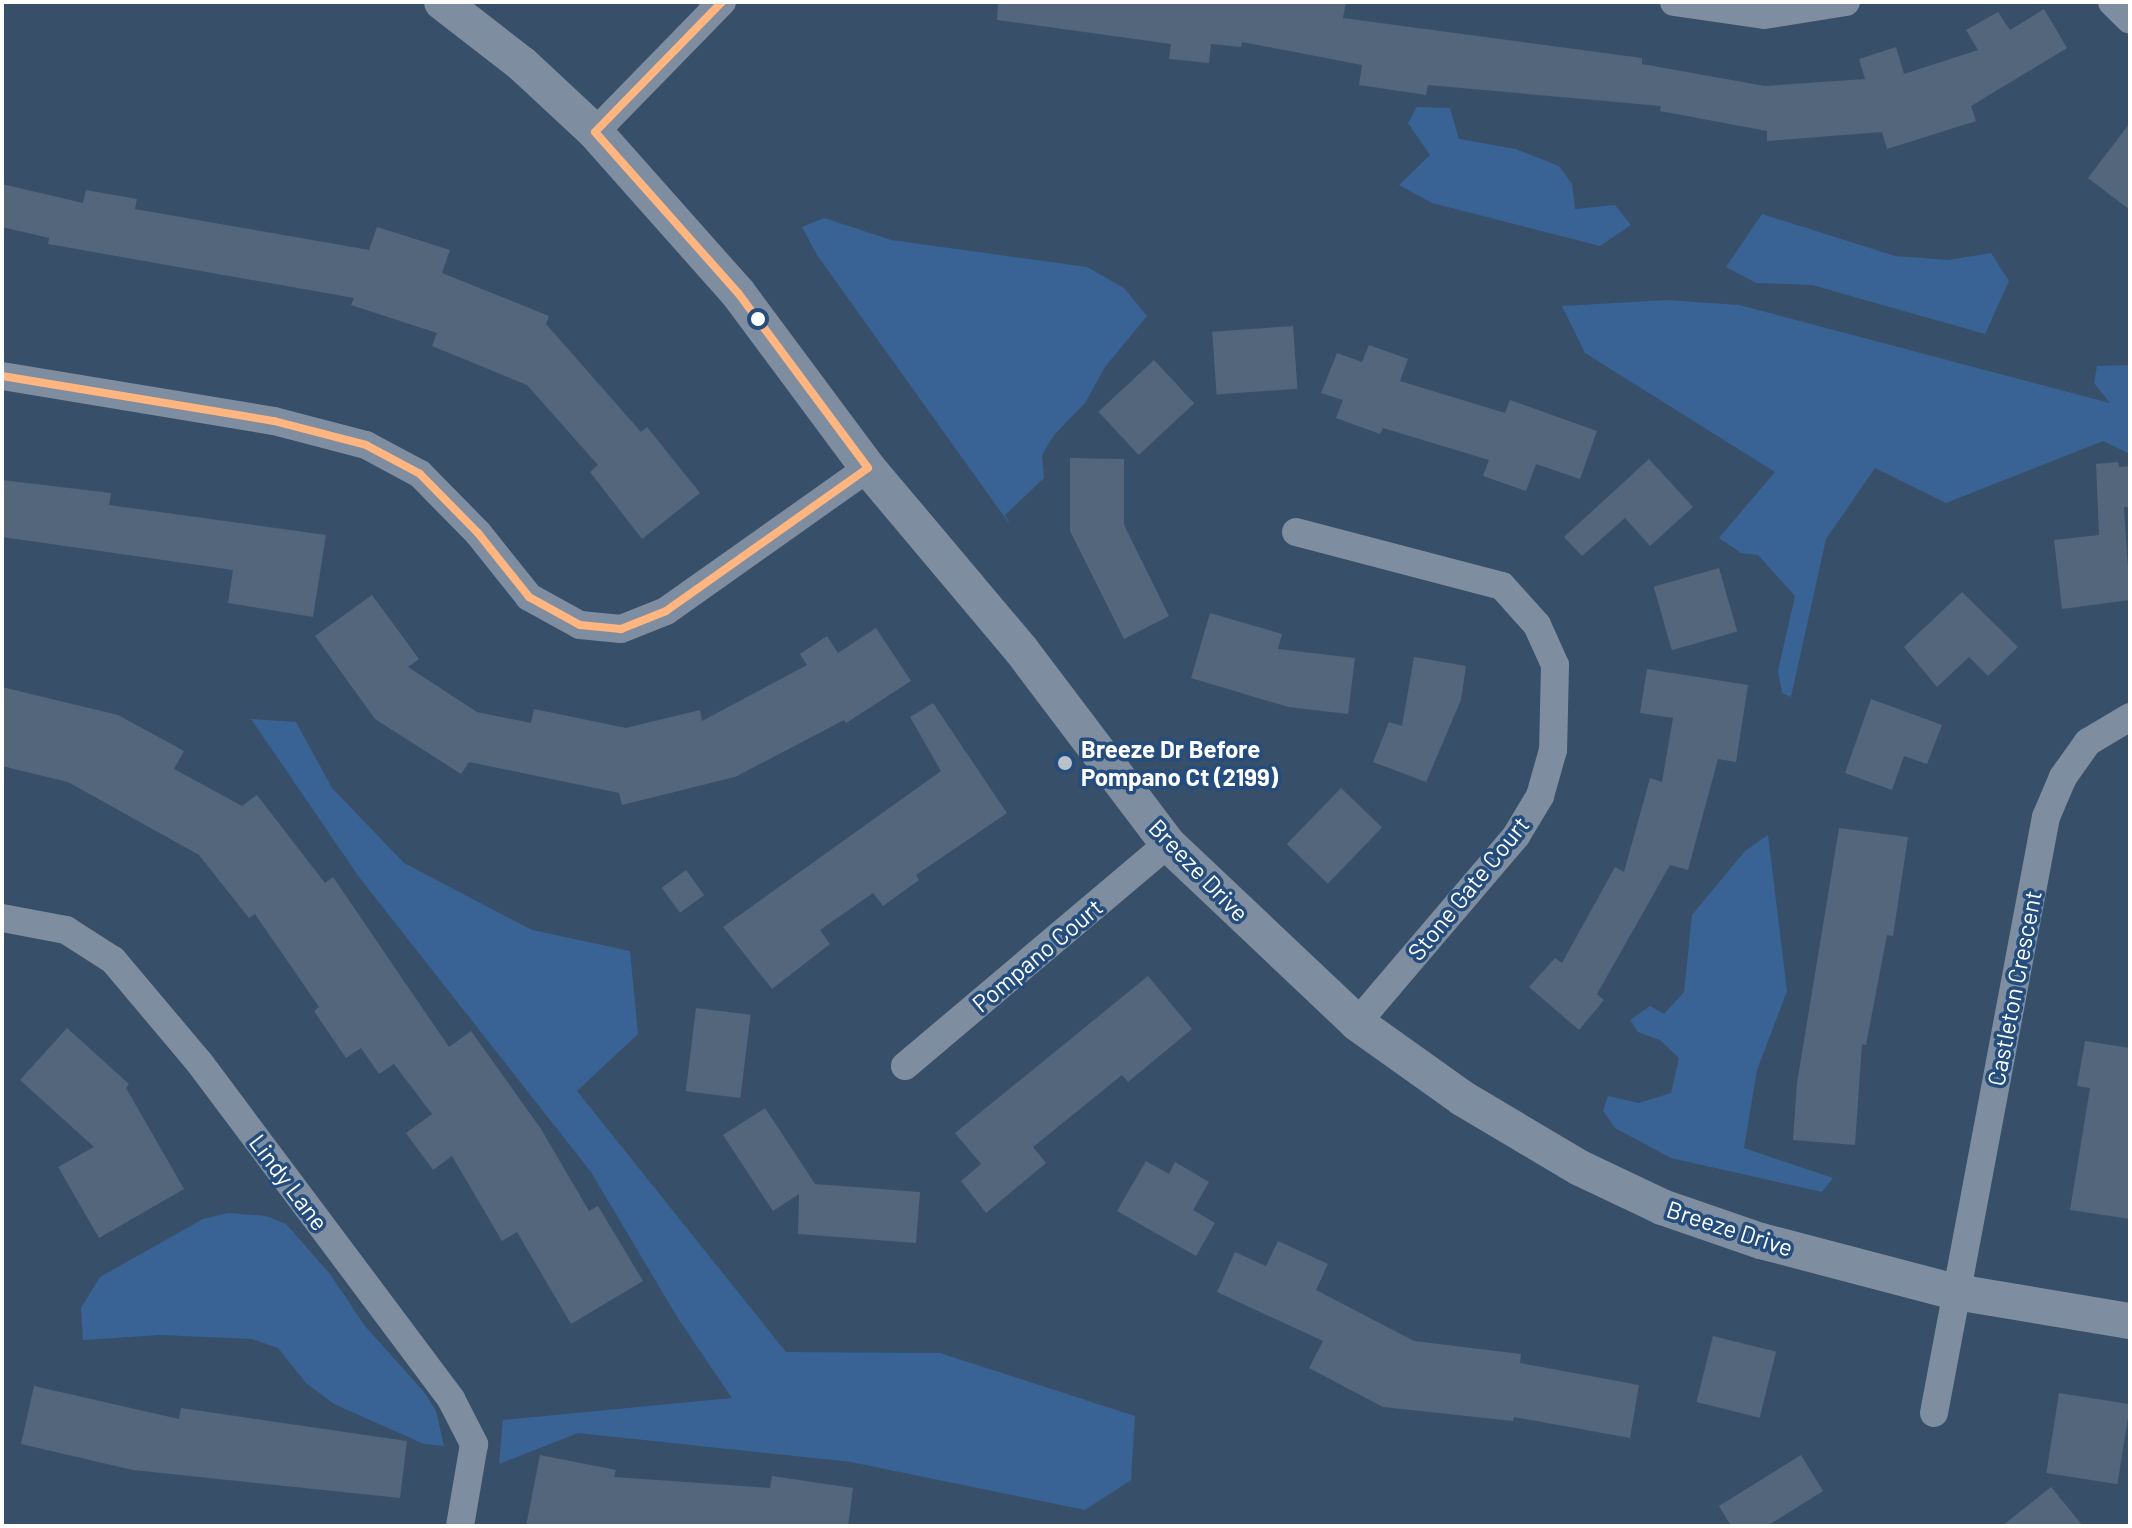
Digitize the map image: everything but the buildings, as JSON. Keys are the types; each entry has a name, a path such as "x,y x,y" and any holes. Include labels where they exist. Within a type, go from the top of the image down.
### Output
{"street":[{"name":"Breeze Drive","path":"442,2 522,64 595,132 738,293 868,468 1022,651 1168,844 1357,1023 1462,1098 1580,1168 1662,1207 1761,1241 1956,1292 2130,1321"},
{"path":"595,132 722,2"},
{"path":"1674,2 1764,15 1846,2"},
{"path":"2112,2 2130,20"},
{"path":"2,376 274,421 366,445 420,474 478,533 529,597 580,625 621,629 666,611 868,468"},
{"name":"Stone Gate Court","path":"1296,532 1502,586 1537,625 1555,665 1553,750 1540,796 1516,836 1357,1023"},
{"name":"Castleton Crescent","path":"1934,1413 2046,817 2063,777 2088,742 2130,717"},
{"name":"Pompano Court","path":"905,1066 1168,844"},
{"name":"Lindy Lane","path":"2,918 66,930 113,960 218,1087 451,1399 474,1444 460,1526"}],"shaded area":[{"path":"1417,107 1450,108 1459,139 1516,149 1559,166 1572,184 1575,209 1615,205 1631,225 1600,246 1432,203 1399,185 1430,155 1408,123"},
{"path":"1762,214 1895,256 1948,260 1991,253 2009,281 1985,334 1812,285 1756,283 1726,267"},
{"path":"824,218 891,240 1087,267 1124,288 1147,316 1105,367 1085,403 1054,435 1042,455 1044,478 1005,515 1011,526 817,255 802,227"},
{"path":"1667,300 1739,305 2110,403 2094,383 2097,366 2130,365 2130,454 2103,441 1946,503 1875,468 1826,539 1791,697 1782,693 1778,671 1795,596 1758,555 1741,553 1719,538 1775,472 1585,353 1562,306"},
{"path":"251,719 296,722 332,788 404,863 532,930 630,951 638,1034 577,1091 786,1352 940,1353 1135,1416 1131,1480 1085,1510 851,1462 578,1433 499,1464 503,1420 732,1398 679,1320 591,1172 359,877"},
{"path":"1768,835 1787,991 1757,1070 1744,1148 1833,1178 1822,1192 1671,1158 1615,1128 1603,1111 1608,1096 1639,1103 1671,1093 1679,1058 1660,1040 1638,1032 1630,1020 1650,1006 1664,1014 1684,992 1692,915 1745,851"},
{"path":"228,1213 266,1216 286,1224 330,1274 365,1326 424,1392 436,1411 444,1446 424,1444 334,1404 306,1383 278,1348 252,1339 160,1335 83,1340 81,1308 100,1277 203,1219"}],"transit line":[{"path":"2,376 274,421 366,445 420,474 478,533 529,597 580,625 621,629 666,611 868,468 738,293 595,132 722,2"}],"place":[{"name":"Breeze Dr Before Pompano Ct (2199)","path":"1065,763"}]}
